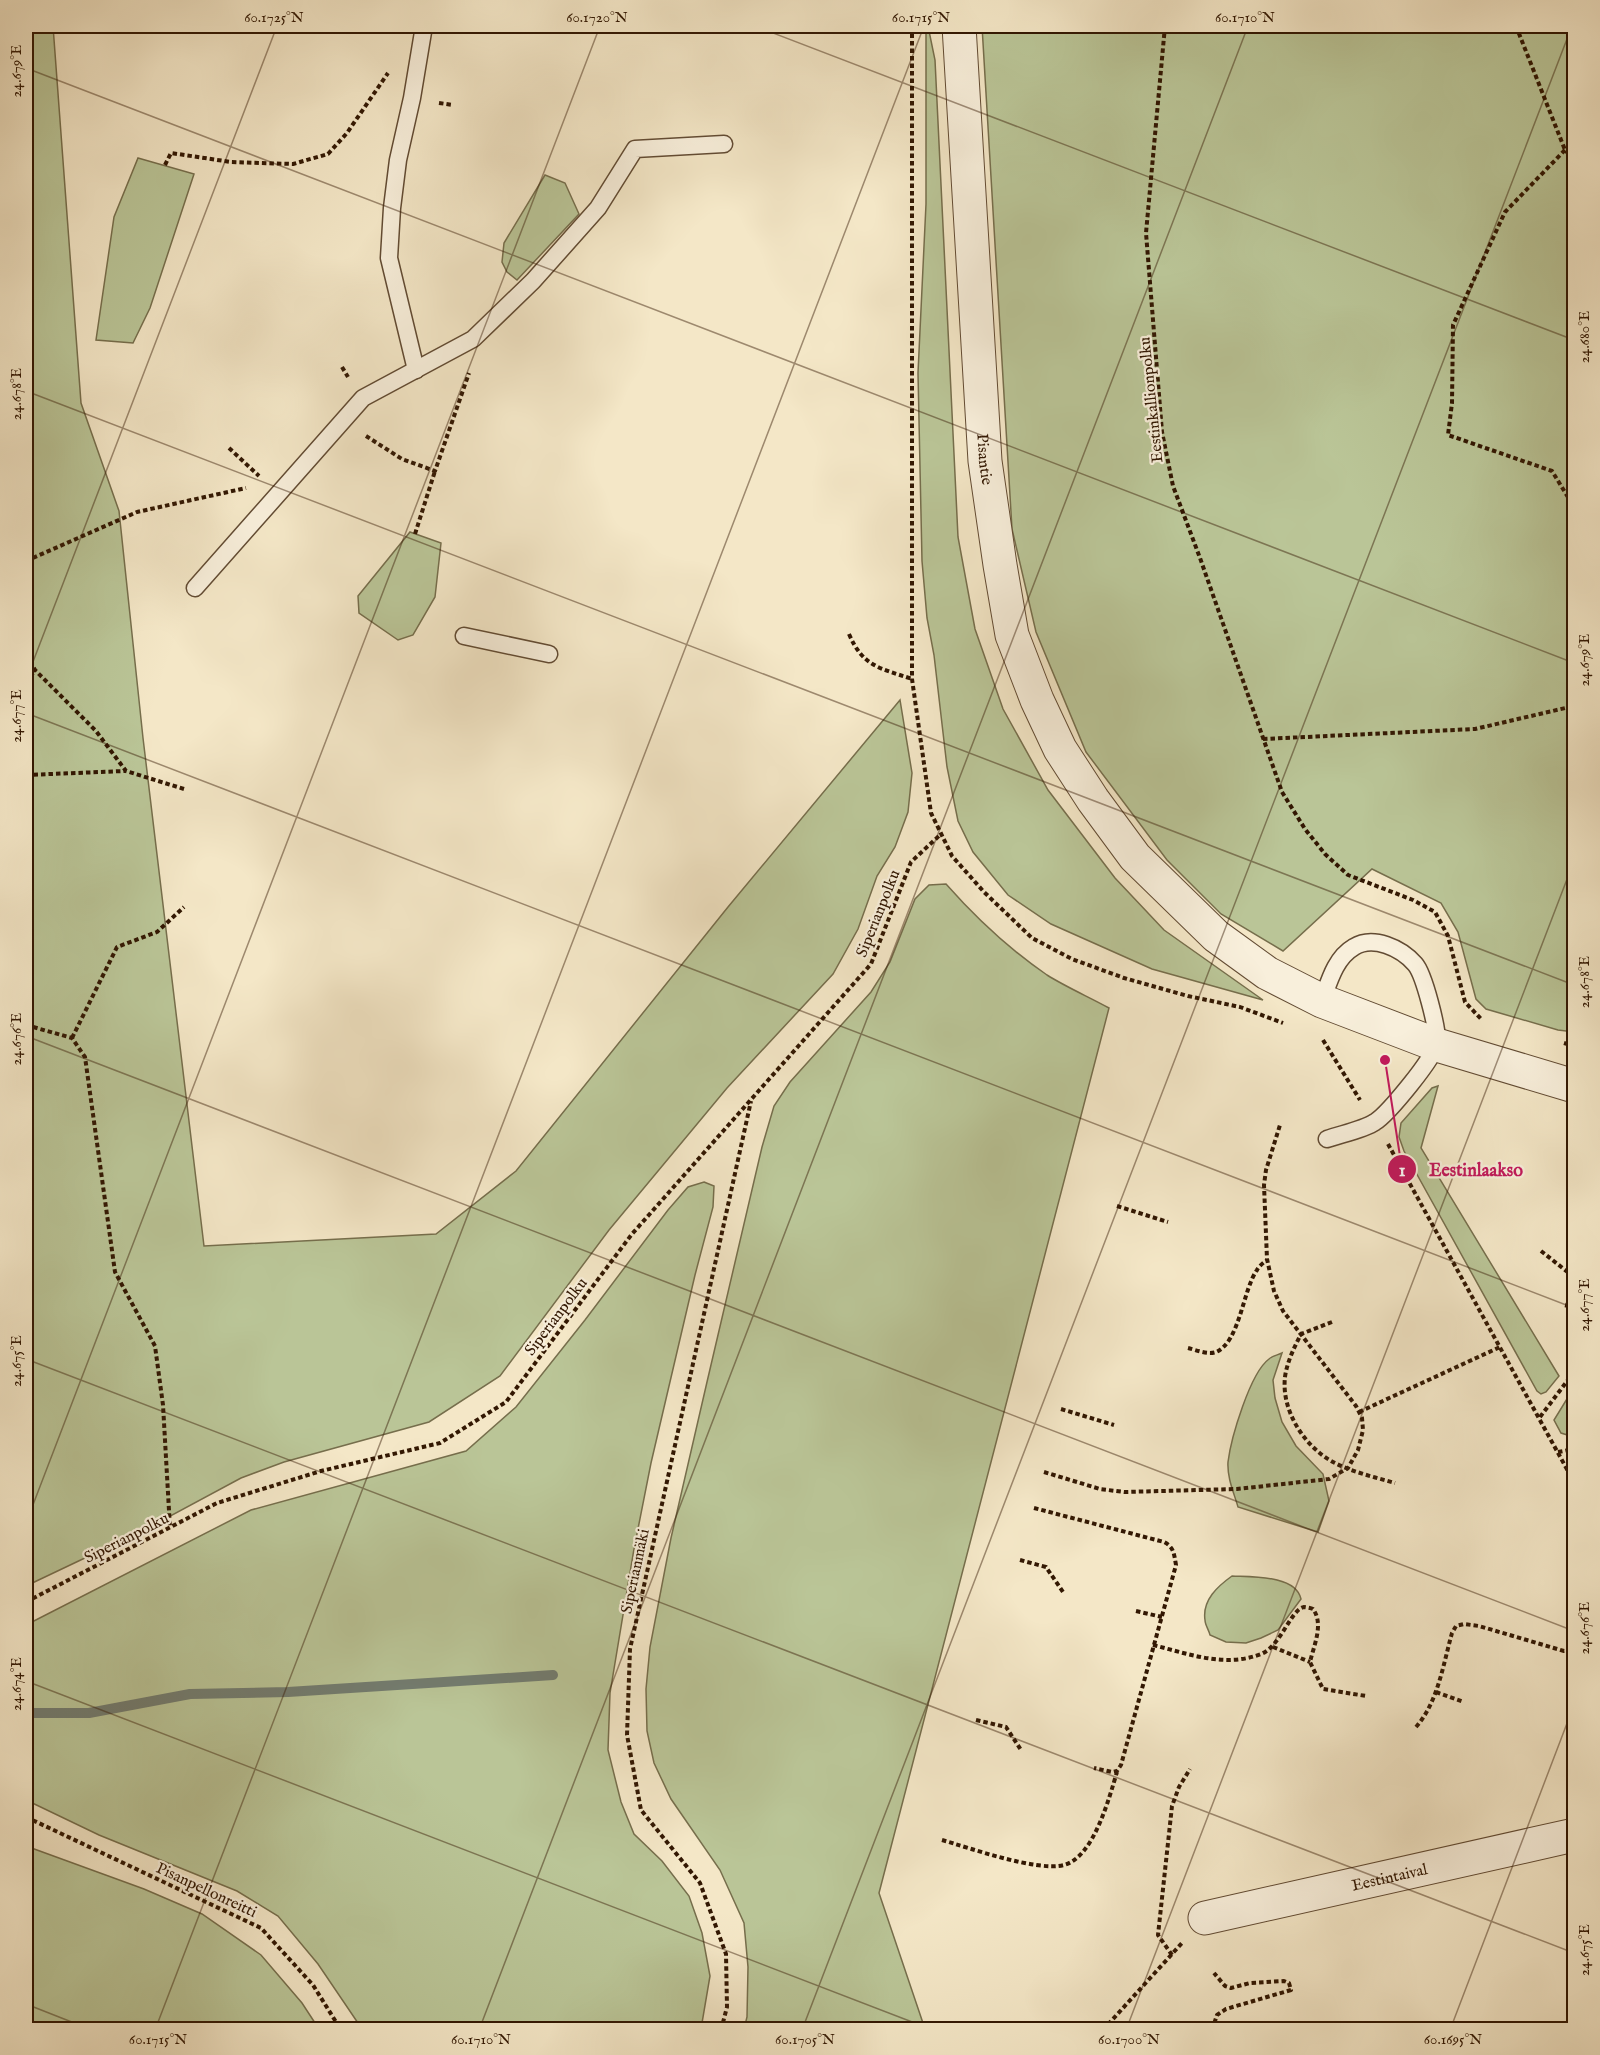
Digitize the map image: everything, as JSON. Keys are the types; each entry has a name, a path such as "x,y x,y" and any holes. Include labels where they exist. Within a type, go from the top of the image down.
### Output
{"street":[{"name":"Pisantie","path":"959,26 985,461 1012,635 1037,700 1060,749 1093,800 1135,857 1216,936 1267,973 1322,1001 1437,1045 1575,1086"},
{"name":"Eestintaival","path":"1205,1918 1575,1835"}],"lane":[{"path":"416,370 389,258 398,160 412,98 424,26"},
{"path":"195,588 273,489 363,398 473,339 533,281 598,208 635,149 724,144"},
{"path":"464,636 549,654"},
{"path":"1322,1001 1337,963 1354,946 1379,941 1401,951 1417,965 1433,1013 1437,1045 1404,1096 1375,1122 1327,1139"}],"path":[{"name":"Eestinkallionpolku","path":"1165,26 1146,233 1162,432 1173,486 1282,792 1305,829 1325,854 1348,875 1413,900 1435,912 1448,936 1465,1002 1483,1022"},
{"path":"1516,26 1565,150 1575,160"},
{"path":"165,165 171,153 231,162 293,164 328,154 347,133 392,64"},
{"path":"1565,150 1505,212 1453,325 1452,403 1448,435 1552,471 1575,507"},
{"path":"415,534 468,377 473,339"},
{"path":"345,417 370,439 402,459 435,471"},
{"path":"229,448 273,489"},
{"path":"26,561 137,512 273,489"},
{"path":"849,634 856,650 874,666 912,679"},
{"path":"26,655 35,670 96,731 126,771"},
{"path":"26,683 35,670"},
{"path":"1263,739 1475,729 1575,706"},
{"path":"26,775 126,771 184,789"},
{"name":"Siperianpolku","path":"26,1602 217,1503 321,1471 440,1443 507,1402 632,1234 871,964 911,862 941,834"},
{"path":"72,1038 117,947 157,932 184,907"},
{"path":"26,1026 72,1038 85,1058 116,1272 155,1346 163,1405 170,1528"},
{"path":"1322,1038 1375,1122 1575,1482"},
{"path":"1563,1043 1575,1046"},
{"name":"Siperianmäki","path":"721,2030 727,2007 726,1954 700,1883 641,1810 627,1724 630,1649 751,1101"},
{"path":"1044,1472 1100,1489 1124,1492 1237,1488 1329,1479 1348,1468 1358,1450 1363,1430 1362,1418 1283,1311 1274,1291 1267,1259 1264,1185 1266,1170 1280,1125"},
{"path":"1117,1206 1168,1222"},
{"path":"1541,1251 1574,1275 1566,1310 1575,1312"},
{"path":"1188,1348 1210,1353 1217,1352 1224,1345 1233,1332 1257,1270 1267,1259"},
{"path":"1332,1322 1301,1334 1289,1361 1285,1379 1286,1397 1291,1415 1315,1450 1333,1462 1395,1483"},
{"path":"1359,1412 1500,1347"},
{"path":"1540,1417 1575,1372"},
{"path":"1061,1409 1114,1425"},
{"path":"1558,1452 1575,1449"},
{"path":"942,1840 1027,1863 1047,1866 1064,1865 1078,1856 1089,1842 1101,1820 1121,1765 1176,1565 1174,1553 1171,1546 1164,1542 1034,1508"},
{"path":"1020,1560 1046,1567 1063,1592"},
{"path":"1153,1645 1223,1662 1262,1653 1273,1647 1298,1610 1305,1607 1313,1609 1318,1615 1318,1631 1310,1662 1323,1689 1366,1696"},
{"path":"1137,1611 1162,1617"},
{"path":"1416,1727 1426,1716 1436,1692 1456,1626 1464,1624 1479,1626 1564,1651 1575,1650"},
{"path":"1273,1647 1310,1662"},
{"path":"1436,1692 1464,1701"},
{"path":"976,1720 1006,1727 1021,1750"},
{"path":"1094,1768 1117,1771"},
{"path":"1172,1955 1158,1935 1172,1806 1179,1787 1190,1769"},
{"name":"Pisanpellonreitti","path":"26,1817 261,1928 313,1985 341,2030"},
{"path":"1103,2030 1205,1918"},
{"path":"1212,2030 1217,2015 1226,2009 1291,1990 1289,1983 1284,1981 1250,1983 1231,1988 1225,1986 1214,1973"},
{"path":"26,2016 35,2030"}],"green space":[{"path":"26,26 53,26 81,403 119,511 143,738 204,1246 436,1234 516,1171 728,907 900,700 912,773 908,812 895,847 877,876 858,929 833,974 727,1088 609,1230 500,1376 429,1422 284,1462 241,1478 148,1528 26,1586"},
{"path":"926,26 928,26 935,60 958,537 975,629 1003,709 1048,790 1115,878 1164,930 1263,1000 1152,969 1051,924 1008,895 973,852 958,821 947,767 934,655 927,618 922,561 918,373 926,204"},
{"path":"982,26 1574,26 1574,1032 1558,1030 1486,1009 1476,999 1458,932 1441,903 1372,869 1283,951 1221,914 1167,860 1086,752 1036,632 1012,529"},
{"path":"138,158 194,174 150,308 133,343 96,340 114,217"},
{"path":"545,175 565,183 579,214 517,280 507,272 502,262 504,243"},
{"path":"410,532 441,543 435,597 413,635 398,640 359,613 358,596"},
{"path":"946,884 993,933 1019,955 1054,979 1109,1008 879,1893 925,2029 744,2029 747,2017 748,1967 744,1923 720,1870 671,1799 654,1763 647,1731 646,1689 650,1647 671,1538 762,1147 774,1106 790,1082 871,992 890,962 915,899 929,885"},
{"path":"1438,1086 1421,1148 1559,1376 1546,1392 1541,1394 1537,1391 1404,1151 1399,1137 1401,1123 1432,1088"},
{"path":"704,1182 714,1186 713,1207 651,1463 634,1549 610,1693 608,1750 621,1802 634,1834 662,1861 689,1896 702,1933 710,1976 701,2029 362,2029 318,1964 278,1916 237,1891 99,1835 26,1800 26,1625 251,1510 466,1451 516,1407 688,1187"},
{"path":"1282,1353 1273,1380 1275,1398 1282,1422 1296,1446 1323,1474 1329,1501 1318,1532 1238,1507 1230,1480 1228,1462 1230,1451 1248,1391 1262,1366 1270,1358"},
{"path":"1570,1394 1574,1400 1574,1437 1561,1433 1554,1420"},
{"path":"1232,1576 1261,1577 1282,1581 1291,1585 1301,1599 1278,1630 1246,1643 1226,1642 1210,1635 1205,1622 1205,1613 1212,1594"},
{"path":"26,1846 144,1889 202,1914 261,1955 302,2003 319,2029 26,2029"}],"waterway":[{"path":"26,1713 89,1713 190,1694 288,1692 553,1675"}],"place":[{"name":"Eestinlaakso","path":"1385,1060"}]}
